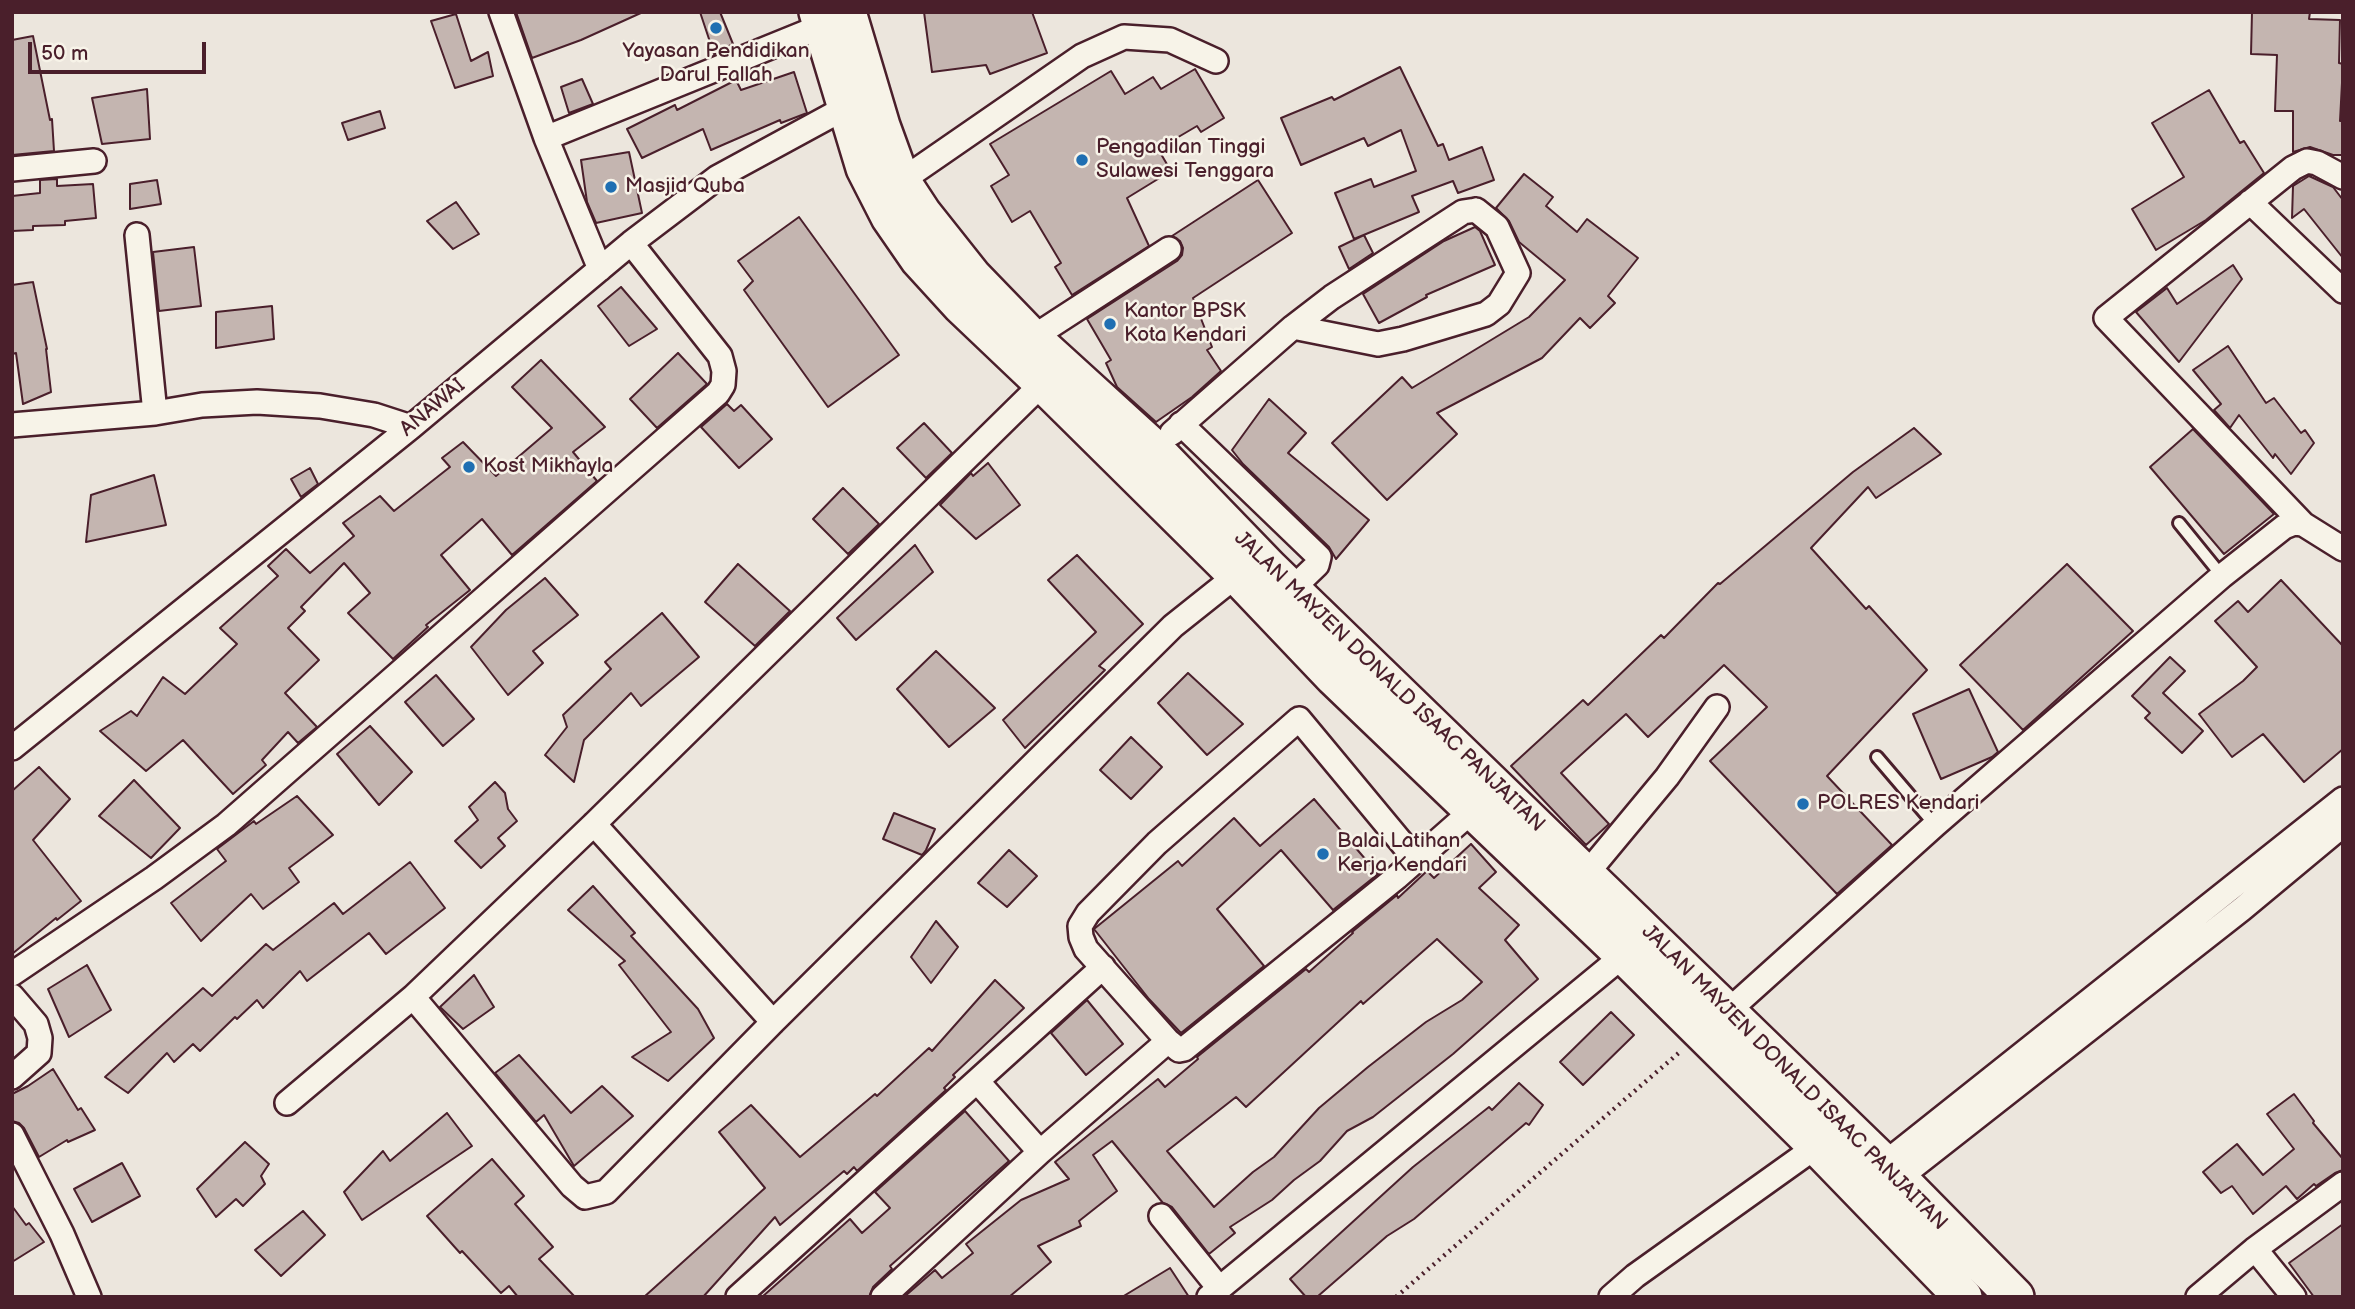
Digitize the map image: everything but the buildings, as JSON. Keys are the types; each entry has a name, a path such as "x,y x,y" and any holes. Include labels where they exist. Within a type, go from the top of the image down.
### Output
{"highway":[{"name":"JALAN MAYJEN DONALD ISAAC PANJAITAN","path":"829,17 858,101 901,181 922,213 972,276 1032,338 1154,449 1576,886 1715,1023 1817,1146 1963,1297"},
{"name":"JALAN MAYJEN DONALD ISAAC PANJAITAN","path":"858,101 865,168 890,217 919,259 961,305 1237,575 1334,677 1473,810 1576,886 1624,956 1715,1023 1891,1171 2015,1297"}],"street":[{"path":"501,12 546,138 600,269"},
{"path":"546,138 829,17"},
{"path":"901,181 1082,56 1124,37 1170,40 1216,61"},
{"name":"ANAWAI","path":"12,748 411,427 631,243 718,177 858,101"},
{"path":"12,169 94,161"},
{"path":"2343,177 2318,163 2306,161 2293,168 2106,318 2303,524 2343,549"},
{"path":"2250,202 2343,291"},
{"path":"1154,449 1293,327 1332,297 1463,212 1476,210 1497,227 1518,273 1499,304 1486,314 1403,339 1378,344 1293,327"},
{"path":"137,235 155,413"},
{"path":"12,974 154,878 226,825 718,393 723,385 724,371 720,356 631,243"},
{"path":"1032,338 1169,249"},
{"path":"287,1103 413,997 594,824 1043,383"},
{"path":"12,425 155,413 202,405 257,402 334,408 374,415 411,427"},
{"path":"1181,424 1319,557 1317,565 1291,590"},
{"path":"1715,1023 1935,825 2222,576 2284,527 2294,523 2303,524"},
{"path":"413,997 572,1186 585,1197 606,1192 1173,626 1237,575"},
{"path":"1576,886 1667,777 1717,707"},
{"path":"1416,860 1299,719 1157,843 1088,913 1080,926 1081,937 1086,949 1179,1050 1191,1045 1416,860 1473,810"},
{"path":"1891,1171 2343,799"},
{"path":"594,824 773,1023"},
{"path":"1891,1171 2242,909 2343,825"},
{"path":"1161,1216 1214,1292 1624,956"},
{"path":"738,1297 1103,967"},
{"path":"12,996 36,1024 40,1038 38,1053 12,1077"},
{"path":"883,1297 1040,1152 1168,1041"},
{"path":"977,1081 1040,1152"},
{"path":"12,1135 62,1234 89,1297"},
{"path":"1611,1297 1635,1276 1817,1146"},
{"path":"2198,1297 2255,1249 2343,1184"},
{"path":"2255,1249 2294,1297"}],"lane":[{"path":"2179,523 2222,576"},
{"path":"1877,757 1935,825"}],"path":[{"path":"1396,1297 1715,1023"}],"place":[{"name":"Yayasan Pendidikan Darul Fallah","path":"716,28"},
{"name":"Pengadilan Tinggi Sulawesi Tenggara","path":"1082,160"},
{"name":"Masjid Quba","path":"611,187"},
{"name":"Kantor BPSK Kota Kendari","path":"1110,324"},
{"name":"Kost Mikhayla","path":"469,467"},
{"name":"POLRES Kendari","path":"1803,804"},
{"name":"Balai Latihan Kerja Kendari","path":"1323,854"}]}
